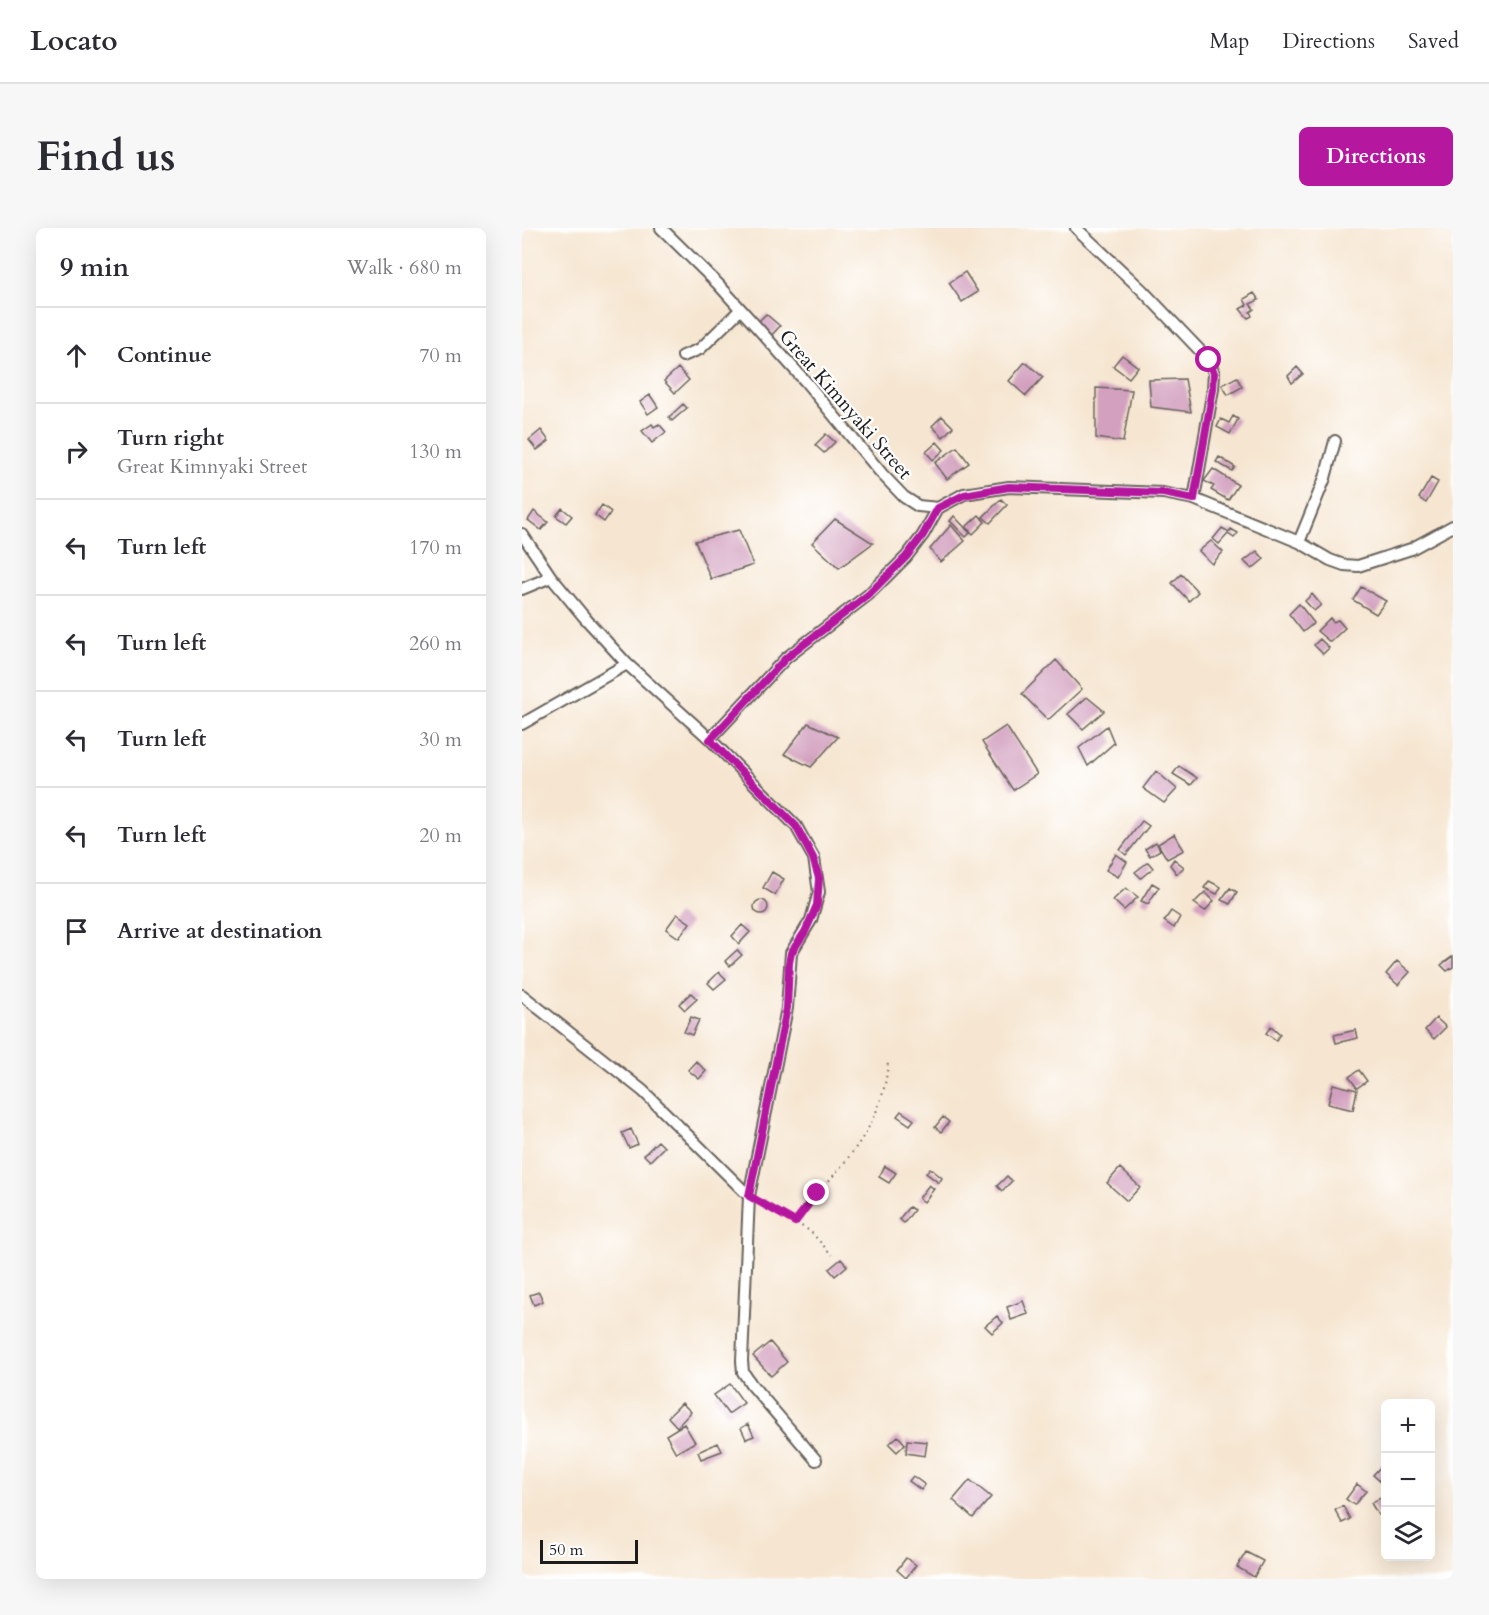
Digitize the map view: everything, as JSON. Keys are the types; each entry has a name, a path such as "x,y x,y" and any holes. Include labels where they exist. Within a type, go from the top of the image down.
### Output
{"street":[{"name":"Great Kimnyaki Street","path":"661,228 688,253 806,382 847,435 904,497 918,506 938,508"},
{"path":"1076,228 1142,290 1209,360 1214,373 1213,389 1194,499"},
{"path":"683,356 705,345 740,310"},
{"path":"1299,542 1325,478 1335,441"},
{"path":"710,740 786,658 868,595 906,557 923,535 938,508 964,495 1009,487 1163,493 1194,499 1299,542 1337,562 1358,566 1411,549 1453,526"},
{"path":"522,534 551,577 627,664 710,740 796,826 813,858 819,878 817,905 805,932 794,947 789,963 787,1008 749,1196 743,1305 743,1372 816,1460"},
{"path":"522,589 551,577"},
{"path":"522,724 627,664"},
{"path":"522,995 643,1091 749,1196"}],"path":[{"path":"795,1222 869,1127 883,1099 888,1062"},
{"path":"749,1196 816,1236 832,1255"}],"building":[{"path":"965,272 978,292 962,302 949,283"},
{"path":"1254,293 1259,300 1250,304 1254,309 1250,312 1252,316 1248,318 1240,309 1247,305 1244,299"},
{"path":"766,314 780,326 771,336 757,323"},
{"path":"1122,355 1138,367 1129,378 1113,366"},
{"path":"1025,362 1043,377 1026,396 1009,381"},
{"path":"1297,367 1303,374 1292,383 1288,376"},
{"path":"678,368 689,380 675,393 664,381"},
{"path":"1237,377 1242,387 1228,395 1222,385"},
{"path":"1185,379 1191,412 1151,407 1149,380"},
{"path":"1096,388 1132,390 1123,442 1096,438"},
{"path":"650,395 658,407 648,414 640,402"},
{"path":"683,404 687,408 672,421 669,417"},
{"path":"942,416 953,427 943,437 932,426"},
{"path":"1233,416 1238,419 1230,434 1217,427 1221,419 1229,423"},
{"path":"652,424 654,427 659,424 666,432 652,443 642,431"},
{"path":"541,430 549,441 537,450 529,440"},
{"path":"826,434 835,442 824,453 815,445"},
{"path":"937,442 944,450 933,460 926,452"},
{"path":"957,447 969,463 947,479 935,463"},
{"path":"1219,457 1235,467 1232,471 1216,462"},
{"path":"1213,469 1238,485 1228,500 1211,490 1214,486 1204,481"},
{"path":"1431,478 1438,482 1426,503 1419,498"},
{"path":"1001,499 1007,505 990,523 983,517"},
{"path":"602,505 611,512 604,522 595,515"},
{"path":"562,508 572,516 566,523 556,516"},
{"path":"534,511 548,522 541,530 528,520"},
{"path":"979,515 985,522 973,534 966,527"},
{"path":"954,516 970,533 966,537 950,521"},
{"path":"835,519 873,543 839,568 812,543"},
{"path":"951,525 965,541 941,562 930,549"},
{"path":"1222,528 1238,533 1234,538 1228,534 1219,544 1213,539"},
{"path":"739,530 753,565 711,579 695,541"},
{"path":"1211,541 1223,552 1212,564 1199,551"},
{"path":"1257,551 1264,559 1252,569 1244,561"},
{"path":"1181,574 1198,592 1189,601 1172,583"},
{"path":"1361,587 1386,601 1376,614 1353,600"},
{"path":"1312,594 1321,605 1314,611 1305,601"},
{"path":"1299,604 1314,623 1303,632 1289,614"},
{"path":"1330,618 1333,622 1338,620 1345,628 1330,642 1317,631"},
{"path":"1320,639 1329,648 1323,654 1314,645"},
{"path":"1056,660 1082,689 1048,720 1022,694"},
{"path":"1087,697 1104,711 1083,729 1068,714"},
{"path":"808,723 838,737 811,767 784,754"},
{"path":"1006,726 1037,774 1013,790 982,742"},
{"path":"1107,726 1114,743 1088,766 1079,748"},
{"path":"1179,766 1197,778 1191,785 1173,774"},
{"path":"1156,771 1177,789 1164,803 1143,788"},
{"path":"1142,821 1149,826 1126,855 1120,850"},
{"path":"1174,834 1184,850 1167,859 1158,844"},
{"path":"1156,842 1160,850 1150,856 1145,849"},
{"path":"1116,854 1127,862 1118,877 1106,870"},
{"path":"1174,859 1184,867 1177,874 1170,865"},
{"path":"1148,862 1153,868 1141,878 1135,872"},
{"path":"772,872 784,879 775,895 763,888"},
{"path":"1209,881 1221,887 1217,894 1204,888"},
{"path":"1152,883 1159,887 1148,904 1141,901"},
{"path":"1126,888 1138,897 1124,910 1113,900"},
{"path":"1230,888 1237,892 1230,904 1221,900"},
{"path":"1205,892 1214,901 1205,911 1194,903"},
{"path":"761,900 766,902 768,907 766,912 761,914 756,912 754,907 756,902"},
{"path":"1171,911 1180,917 1174,928 1164,921"},
{"path":"677,914 690,923 679,938 666,929"},
{"path":"742,925 750,932 739,944 732,936"},
{"path":"737,950 742,955 730,966 725,961"},
{"path":"1453,956 1453,967 1447,971 1441,965"},
{"path":"1397,961 1410,972 1398,985 1386,974"},
{"path":"719,972 726,979 714,989 708,983"},
{"path":"691,993 697,999 685,1010 679,1004"},
{"path":"691,1017 699,1020 692,1035 684,1032"},
{"path":"1436,1018 1446,1027 1434,1039 1425,1030"},
{"path":"1271,1026 1280,1034 1276,1040 1266,1033"},
{"path":"1356,1030 1358,1038 1336,1043 1334,1035"},
{"path":"696,1061 706,1071 699,1079 688,1070"},
{"path":"1359,1070 1367,1081 1357,1088 1349,1077"},
{"path":"1333,1084 1357,1090 1353,1110 1328,1104"},
{"path":"901,1111 914,1120 910,1125 897,1116"},
{"path":"943,1117 949,1122 941,1132 935,1127"},
{"path":"631,1129 638,1144 629,1148 622,1133"},
{"path":"658,1141 664,1147 650,1161 644,1155"},
{"path":"885,1166 896,1173 889,1183 879,1177"},
{"path":"930,1168 942,1178 939,1183 926,1173"},
{"path":"1120,1168 1140,1187 1127,1201 1107,1183"},
{"path":"1007,1176 1012,1181 1002,1191 997,1186"},
{"path":"929,1185 934,1189 924,1202 919,1198"},
{"path":"909,1207 914,1210 904,1223 899,1219"},
{"path":"841,1259 847,1266 835,1276 829,1269"},
{"path":"539,1292 543,1301 534,1305 530,1295"},
{"path":"1023,1301 1028,1314 1011,1320 1007,1307"},
{"path":"997,1316 1003,1323 992,1333 985,1326"},
{"path":"770,1342 787,1362 771,1376 753,1356"},
{"path":"730,1384 744,1403 728,1414 714,1395"},
{"path":"682,1403 691,1412 677,1427 668,1417"},
{"path":"684,1424 695,1442 676,1453 666,1435"},
{"path":"748,1424 754,1436 746,1439 741,1428"},
{"path":"898,1436 905,1444 897,1452 889,1444"},
{"path":"907,1440 927,1442 925,1456 906,1453"},
{"path":"718,1443 722,1451 701,1459 698,1452"},
{"path":"1381,1466 1381,1482 1373,1475"},
{"path":"913,1476 925,1485 921,1490 909,1481"},
{"path":"970,1480 991,1497 973,1518 953,1500"},
{"path":"1357,1484 1366,1491 1354,1505 1346,1499"},
{"path":"1381,1498 1381,1514 1378,1515 1371,1503"},
{"path":"1343,1506 1350,1519 1342,1523 1335,1510"},
{"path":"1246,1552 1263,1561 1254,1577 1237,1567"},
{"path":"906,1558 916,1565 906,1578 897,1570"}],"route":[{"path":"817,1193 795,1222 749,1196 787,1008 791,953 796,941 805,932 817,905 819,878 813,858 796,826 710,740 750,693 786,658 868,595 906,557 923,535 938,508 964,495 985,489 1009,487 1163,493 1194,499 1213,389 1214,373 1209,360"}]}
